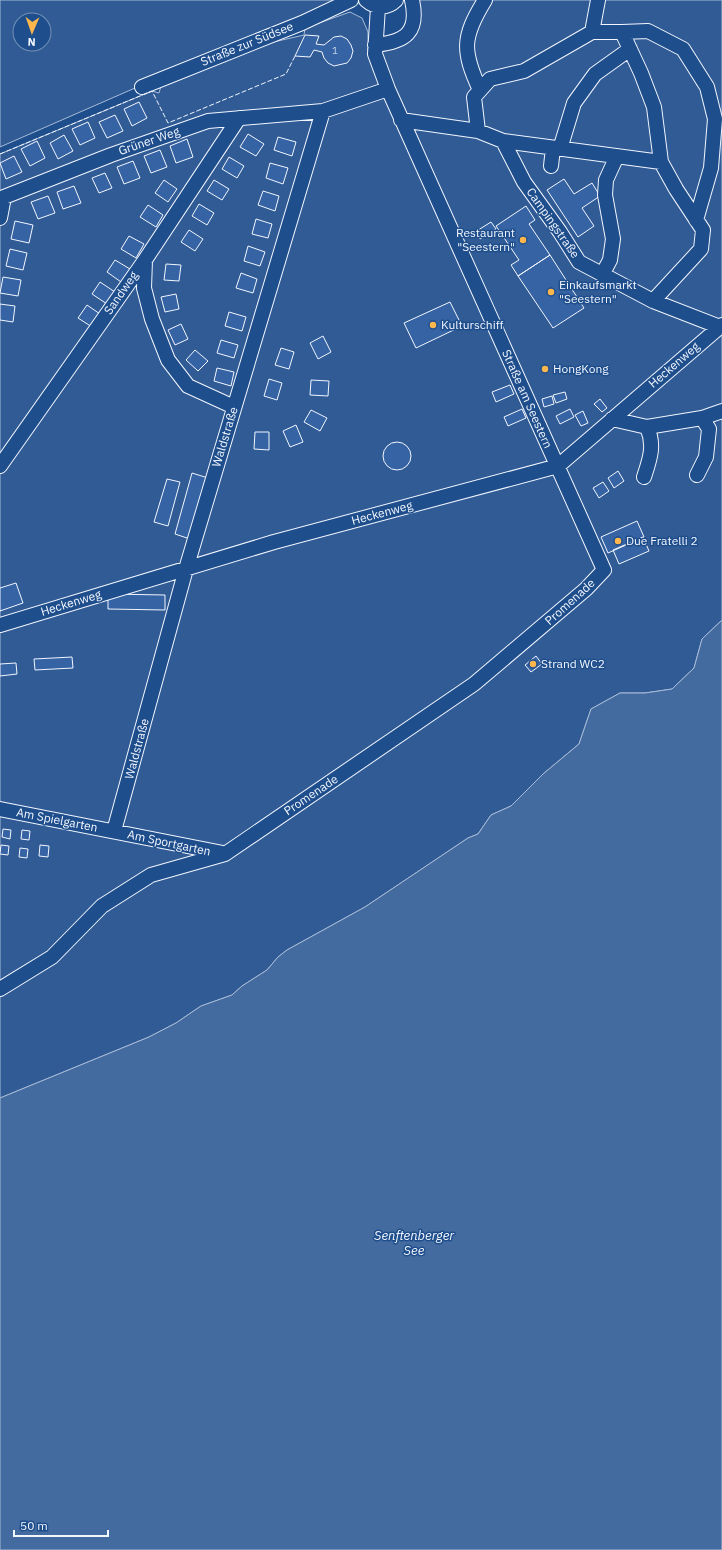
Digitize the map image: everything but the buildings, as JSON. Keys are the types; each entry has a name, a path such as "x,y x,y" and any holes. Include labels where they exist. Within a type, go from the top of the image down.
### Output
{"street":[{"name":"Straße zur Südsee","path":"142,87 302,22 351,0"},
{"path":"366,0 378,7 390,5 396,0"},
{"path":"378,7 375,49 393,42 409,32 415,20 412,0"},
{"path":"480,90 469,66 467,41 473,19 485,0"},
{"path":"592,32 598,0"},
{"path":"478,131 474,97 490,79 524,71 592,32 648,31 683,49 707,87 715,119 714,133 711,168 696,220"},
{"path":"622,32 654,106 661,162 703,230 701,249 653,301"},
{"name":"Straße am Seestern","path":"375,49 388,89 401,120 604,570"},
{"path":"551,166 574,103 595,74 630,49"},
{"path":"323,111 388,89"},
{"name":"Grüner Weg","path":"0,218 4,197 111,155 208,121 323,111"},
{"name":"Waldstraße","path":"114,831 186,569 323,111"},
{"name":"Sandweg","path":"0,466 145,260 239,118"},
{"path":"401,120 478,131 503,141 661,162"},
{"name":"Campingstraße","path":"503,141 524,182 560,232 579,262 653,301 721,326"},
{"path":"602,275 610,260 613,239 605,194 606,180 617,156"},
{"path":"145,260 144,288 152,319 168,360 188,386 234,407"},
{"name":"Heckenweg","path":"0,625 282,540 558,466 721,326"},
{"path":"612,419 647,427 702,418 722,411"},
{"path":"697,475 706,457 709,429 702,418"},
{"path":"644,477 652,451 651,436 647,427"},
{"name":"Promenade","path":"0,989 52,956 102,906 151,875 224,854 474,684 586,589 604,570"},
{"name":"Am Spielgarten","path":"0,809 114,831"},
{"name":"Am Sportgarten","path":"114,831 224,854"}],"shaded area":[{"path":"0,0 351,0 135,88 0,147"},
{"path":"417,0 722,0 722,620 702,639 694,668 672,689 645,693 620,693 591,709 579,744 543,774 511,806 491,815 478,834 468,838 365,907 287,950 278,957 267,970 242,986 232,995 201,1006 176,1023 149,1037 0,1098 0,154 152,91 159,93 161,86 256,46 304,35 305,28 350,12 362,18 368,32 368,51 386,50 400,45"}],"water":[{"name":"Senftenberger See","path":"722,620 722,1550 0,1550 0,1098 149,1037 176,1023 201,1006 232,995 242,986 267,970 278,957 287,950 365,907 468,838 478,834 491,815 511,806 543,774 579,744 591,709 620,693 645,693 672,689 694,668 702,639"}],"fence":[{"path":"0,154 152,91 168,123 286,74 295,56"}],"place":[{"name":"Restaurant \"Seestern\"","path":"523,240"},
{"name":"Einkaufsmarkt \"Seestern\"","path":"551,292"},
{"name":"Kulturschiff","path":"433,325"},
{"name":"HongKong","path":"545,369"},
{"name":"Due Fratelli 2","path":"618,541"},
{"name":"Strand WC2","path":"533,664"}]}
